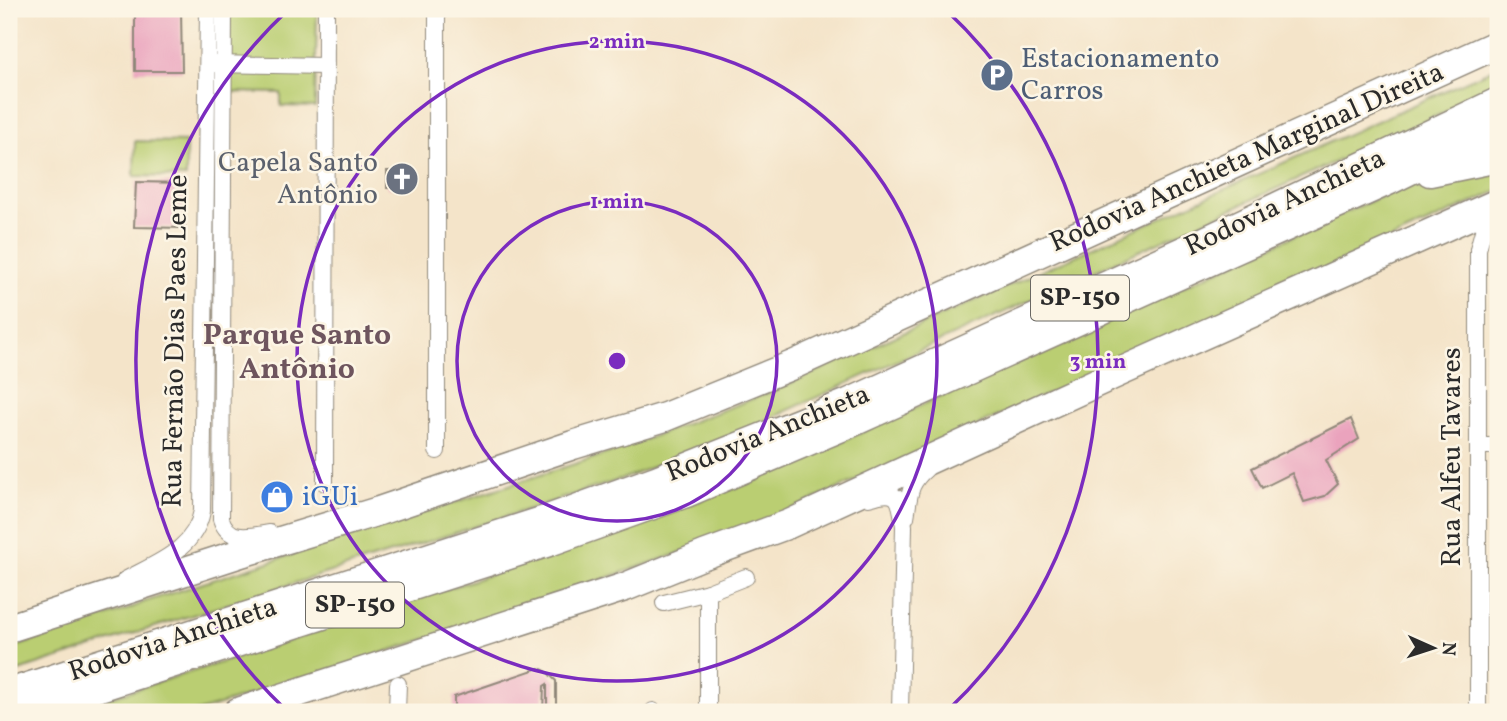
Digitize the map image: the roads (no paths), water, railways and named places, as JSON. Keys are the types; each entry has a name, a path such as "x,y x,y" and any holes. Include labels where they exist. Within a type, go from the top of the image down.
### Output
{"highway":[{"name":"Rodovia Anchieta Marginal Direita","path":"9,628 665,417 783,368 1498,44"},
{"name":"Rodovia Anchieta","path":"9,693 548,519 656,480 871,392 1207,240 1498,102"},
{"name":"Rodovia Anchieta","path":"22,712 549,542 686,494 853,422 1390,180 1498,127"},
{"path":"1390,180 1498,158"},
{"name":"SP-150","path":"238,712 625,587 789,524 959,445 1498,205"}],"street":[{"name":"Rua Fernão Dias Paes Leme","path":"208,9 215,64 221,519 229,533 240,536 331,526"},
{"name":"Rua Fernão Dias Paes Leme","path":"76,606 173,553 191,537 200,518 215,64 224,9"},
{"path":"325,483 326,9"},
{"path":"436,450 437,9"},
{"path":"215,64 325,66"},
{"name":"Rua Alfeu Tavares","path":"1478,712 1478,249 1485,224 1498,205"},
{"path":"904,526 915,478 959,445"},
{"path":"1478,446 1498,446"},
{"path":"789,524 883,493 897,497 901,504 904,526 900,712"},
{"path":"664,603 708,592 746,577"},
{"path":"708,592 708,712"},
{"path":"397,712 398,684"}],"place":[{"name":"Estacionamento Carros","path":"997,75"},
{"name":"Capela Santo Antônio","path":"402,179"},
{"name":"iGUi","path":"277,497"}],"district":[{"name":"Parque Santo Antônio","path":"297,353"}]}
